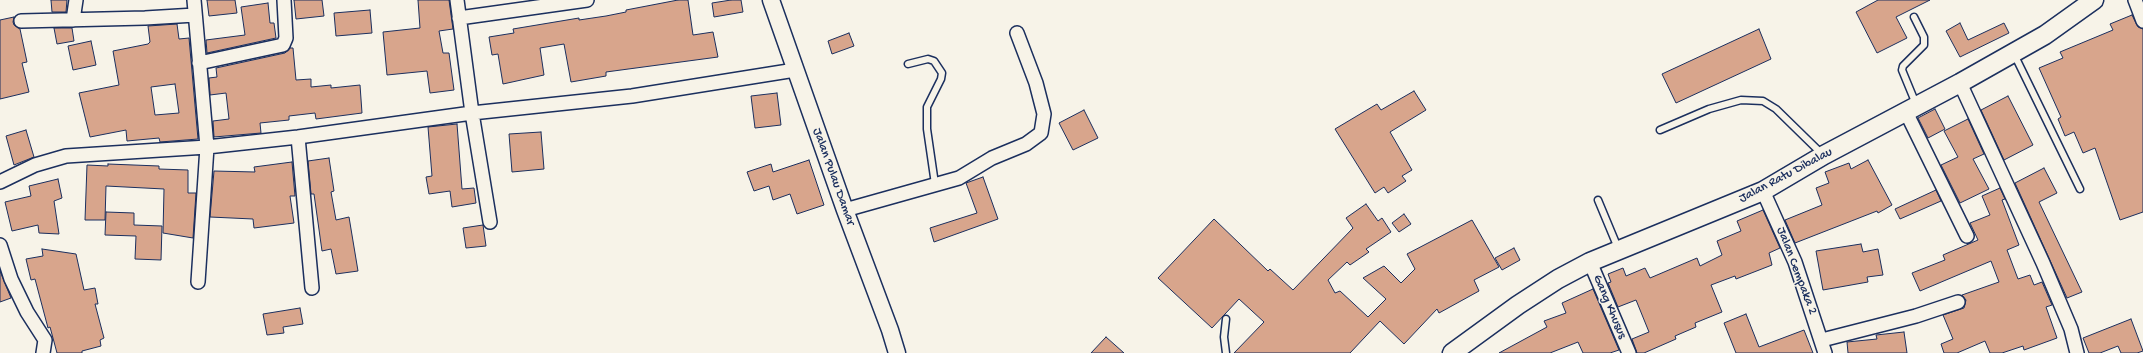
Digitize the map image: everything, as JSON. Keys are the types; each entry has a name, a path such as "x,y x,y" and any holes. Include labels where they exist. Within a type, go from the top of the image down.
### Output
{"main road":[{"name":"Jalan Ratu Dibalau","path":"1452,353 1518,305 1558,279 1590,262 1763,190 1824,155 1960,83 2045,35 2094,0"}],"street":[{"path":"73,20 76,0"},
{"path":"194,0 207,147 198,282"},
{"path":"199,63 283,45 286,38 284,0"},
{"path":"457,0 472,113 490,222"},
{"path":"459,18 540,3 588,0"},
{"name":"Jalan Pulau Damar","path":"771,0 897,353"},
{"path":"2135,0 2143,21"},
{"path":"21,22 195,15"},
{"path":"845,210 969,174 992,158 1026,144 1041,133 1044,114 1036,83 1016,33"},
{"path":"0,182 35,165 66,156 207,147 298,137 472,113 632,96 795,70"},
{"path":"1960,83 2043,263 2071,329 2077,353"},
{"path":"1911,109 1967,236"},
{"path":"298,137 312,288"},
{"name":"Jalan Cempaka 2","path":"1763,190 1795,262 1822,340 1825,353"},
{"path":"0,245 11,279 24,305 45,340 43,353"},
{"name":"Gang Khusus","path":"1590,262 1629,353"},
{"path":"1822,340 1916,316 1958,302"}],"lane":[{"path":"1911,109 1902,70 1903,66 1924,45 1924,37 1914,17"},
{"path":"2013,53 2080,189"},
{"path":"908,64 928,59 934,61 942,73 941,79 927,107 927,129 935,184"},
{"path":"1660,130 1708,109 1741,100 1762,101 1776,109 1824,155"},
{"path":"1598,200 1619,250"},
{"path":"1226,319 1224,337 1226,353"}],"building":[{"path":"51,0 67,0 66,12 52,12"},
{"path":"207,0 235,0 237,13 209,16"},
{"path":"294,0 322,0 324,16 296,19"},
{"path":"418,0 449,0 453,29 439,31 443,53 449,53 454,90 430,93 427,71 387,75 383,32 420,28"},
{"path":"678,0 688,0 693,35 713,32 718,57 606,72 606,76 571,82 564,44 540,48 544,75 503,84 498,54 492,55 489,37 514,33 513,29 579,18 579,20 606,16 626,12 626,10"},
{"path":"741,0 743,12 714,17 712,3"},
{"path":"1878,0 1930,0 1896,17 1907,38 1877,53 1856,12"},
{"path":"268,3 270,23 274,23 276,38 207,53 206,40 245,35 241,7"},
{"path":"370,10 372,33 336,36 334,13"},
{"path":"2132,15 2138,27 2143,29 2143,212 2120,220 2095,148 2083,153 2074,132 2065,136 2058,119 2061,117 2039,68 2063,58 2060,52 2113,30 2110,24"},
{"path":"14,17 14,25 20,29 27,62 22,63 29,92 0,99 0,20"},
{"path":"1960,23 1968,40 2004,23 2009,33 1960,57 1946,31"},
{"path":"177,24 179,39 189,38 198,139 160,142 159,138 127,141 126,130 90,137 79,93 119,85 113,51 148,44 150,42 148,26","holes":["175,84 179,113 155,115 151,87"]},
{"path":"54,28 72,28 74,41 57,44"},
{"path":"1759,29 1771,59 1676,103 1662,74"},
{"path":"849,33 854,46 832,54 828,41"},
{"path":"91,41 96,65 73,70 68,46"},
{"path":"290,48 293,48 296,80 311,79 311,87 331,85 331,88 360,85 362,113 316,119 315,113 289,116 289,120 260,123 261,133 214,137 213,121 229,119 226,93 210,95 209,78 217,77 216,68 285,53"},
{"path":"1414,91 1426,110 1390,132 1412,170 1402,176 1406,181 1388,193 1384,187 1375,193 1335,129 1377,104 1381,110"},
{"path":"777,93 781,125 755,128 751,96"},
{"path":"2008,96 2033,145 2004,160 1981,110"},
{"path":"1935,109 1945,129 1928,138 1918,118"},
{"path":"1084,110 1098,138 1073,150 1059,123"},
{"path":"1968,119 1984,154 1973,159 1989,189 1960,203 1941,165 1958,157 1944,131"},
{"path":"457,124 462,189 474,188 476,203 452,207 450,191 429,194 426,177 432,176 428,127"},
{"path":"26,130 34,157 14,165 6,136"},
{"path":"541,132 544,169 512,172 509,134"},
{"path":"329,158 334,191 331,192 336,220 349,217 358,271 336,274 331,249 322,251 314,194 311,194 308,161"},
{"path":"809,160 824,205 797,214 790,194 773,200 769,186 754,191 747,172 771,164 773,172"},
{"path":"1868,160 1892,205 1878,213 1877,211 1795,243 1785,220 1822,205 1816,188 1829,183 1825,172 1849,163 1851,169"},
{"path":"292,162 295,196 290,196 294,223 254,228 253,219 210,217 214,171 255,172 254,167"},
{"path":"108,164 159,166 159,169 188,170 188,193 196,193 193,238 163,233 164,189 106,186 105,220 85,220 87,165 108,166"},
{"path":"2044,168 2057,193 2039,202 2082,292 2067,298 2015,183"},
{"path":"983,177 998,219 934,242 930,228 977,213 966,183"},
{"path":"58,179 62,198 54,201 59,234 39,233 38,225 12,231 5,202 31,196 29,186"},
{"path":"2000,188 2005,199 2002,200 2019,245 2007,250 2018,279 2030,275 2034,285 2042,282 2052,305 2046,307 2057,338 2024,350 2023,346 2002,353 1990,353 1985,341 1957,353 1944,353 1941,344 1953,339 1943,315 1964,308 1966,300 1962,295 1999,282 1991,261 1920,291 1912,273 1945,260 1943,255 1978,240 1970,223 1990,215 1982,196"},
{"path":"1936,190 1941,201 1900,219 1895,209"},
{"path":"1366,204 1378,221 1382,218 1391,232 1366,249 1369,252 1350,265 1347,262 1328,280 1335,293 1340,291 1368,317 1386,299 1363,278 1384,266 1401,283 1415,269 1407,254 1472,220 1499,267 1474,280 1479,291 1439,313 1437,309 1404,344 1380,321 1350,353 1234,353 1264,322 1239,299 1212,328 1158,278 1214,219 1268,271 1270,269 1293,290 1353,228 1346,218"},
{"path":"1763,210 1780,248 1769,253 1772,265 1736,279 1735,276 1711,285 1722,312 1695,323 1696,327 1675,336 1676,339 1644,353 1637,353 1632,339 1649,332 1636,300 1618,307 1608,283 1611,282 1608,274 1623,268 1626,276 1645,268 1650,278 1697,258 1700,266 1722,255 1717,241 1741,231 1737,221"},
{"path":"106,212 134,213 134,225 162,226 161,260 135,259 136,236 105,235"},
{"path":"1404,214 1411,224 1399,232 1392,223"},
{"path":"483,225 486,246 466,248 463,228"},
{"path":"1861,244 1863,252 1878,249 1883,275 1867,277 1868,282 1823,290 1816,251"},
{"path":"1514,248 1520,260 1502,270 1495,258"},
{"path":"42,249 76,254 84,290 95,288 98,304 95,304 104,338 100,340 101,346 82,351 82,353 57,353 50,327 48,328 35,279 31,280 26,259 43,256"},
{"path":"0,271 11,298 0,302"},
{"path":"1593,289 1619,350 1610,353 1583,353 1578,342 1550,353 1499,353 1547,327 1544,321 1566,313 1562,303"},
{"path":"300,308 303,324 283,327 284,333 267,335 263,314"},
{"path":"1746,314 1759,347 1804,330 1813,353 1736,353 1724,323"},
{"path":"2131,319 2143,351 2137,353 2121,353 2118,346 2100,353 2089,353 2083,338"},
{"path":"1904,332 1907,353 1848,353 1847,342 1877,339 1876,335"},
{"path":"1106,337 1124,353 1091,353"}]}
